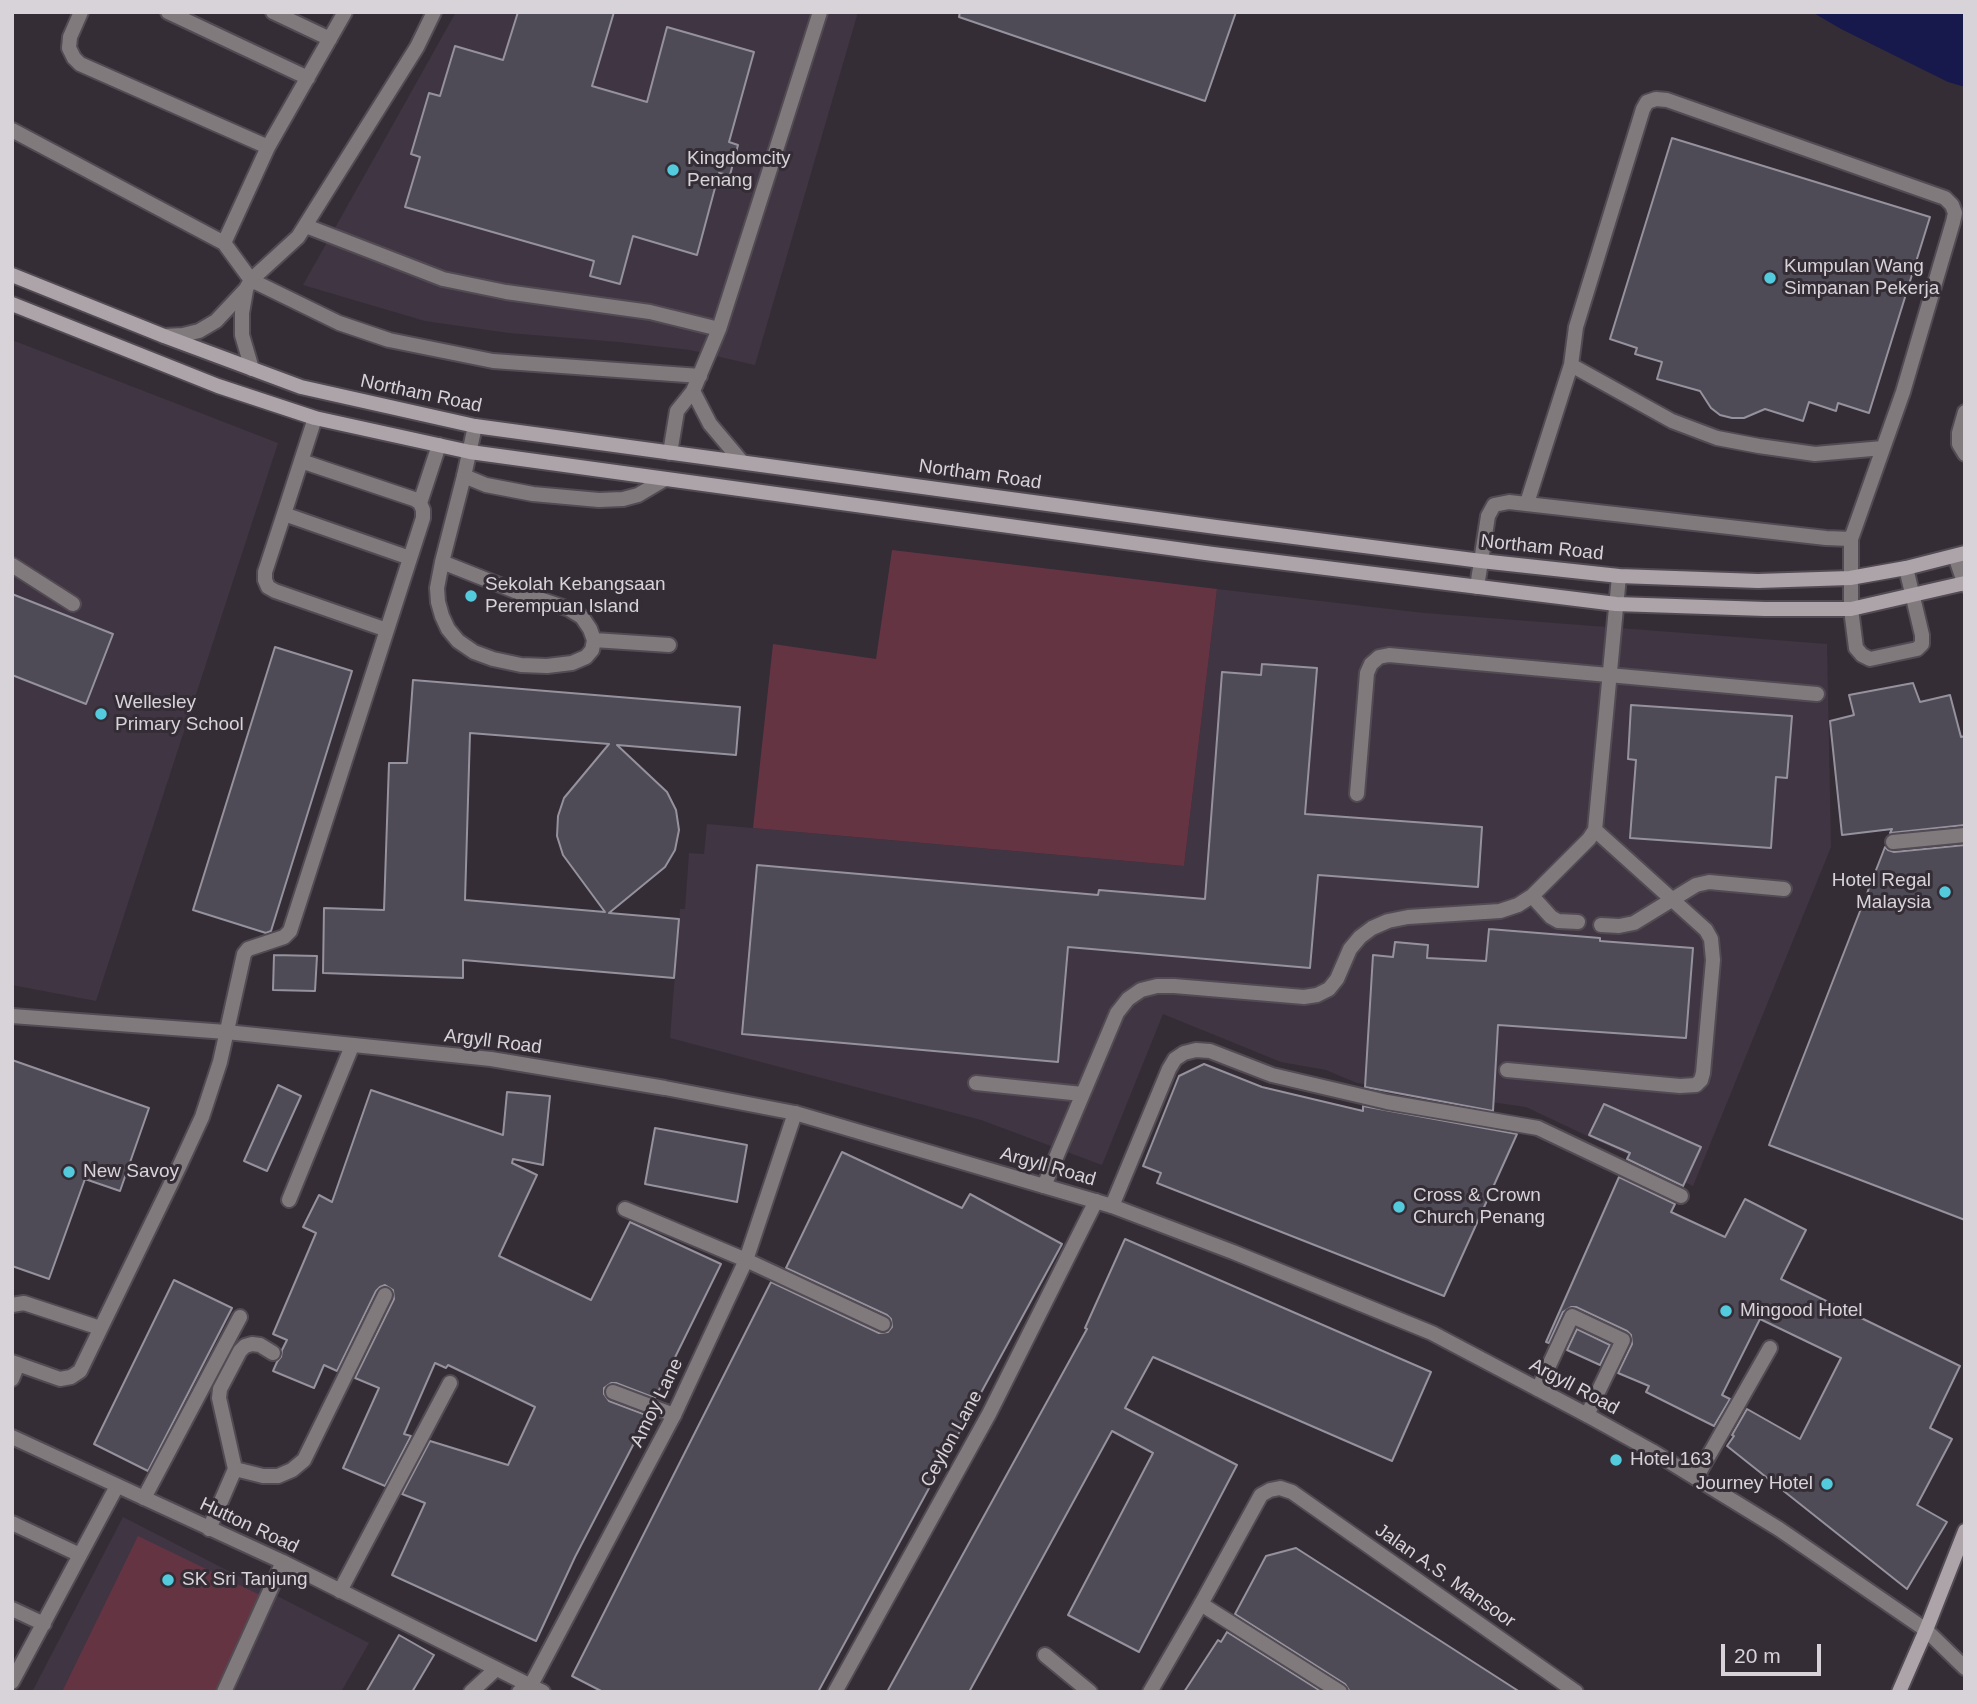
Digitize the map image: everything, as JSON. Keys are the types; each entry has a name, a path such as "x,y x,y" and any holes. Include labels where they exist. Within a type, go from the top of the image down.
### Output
{"main road":[{"name":"Northam Road","path":"12,275 300,387 475,426 1481,561 1619,576 1758,581 1850,578 1960,555"},
{"path":"16,305 218,386 315,418 470,452 1199,552 1616,604 1851,609 1964,584"},
{"path":"1899,1692 1964,1534"}],"street":[{"path":"81,12 70,37 69,48 80,64 268,147"},
{"path":"168,12 308,78"},
{"path":"273,12 330,39"},
{"path":"224,243 268,147 345,12"},
{"path":"164,336 183,335 216,321 249,284 298,237 417,47 434,12"},
{"path":"670,453 677,411 693,391 719,329 820,12"},
{"path":"1527,503 1571,365 1576,327 1643,109 1647,102 1667,100 1945,198 1952,205 1954,222 1903,392 1851,539 1851,609 1856,648 1870,659 1917,649 1923,644 1906,568"},
{"path":"12,130 224,243 249,284 339,323 389,340 493,361 700,376"},
{"path":"306,226 443,279 506,292 650,312 719,329"},
{"path":"249,284 242,313 242,335 252,369"},
{"path":"1571,365 1672,421 1717,438 1815,454 1883,448"},
{"path":"693,391 710,424 742,463"},
{"path":"1965,412 1959,444 1965,454"},
{"path":"315,418 265,572 265,580 268,587 275,591 387,630"},
{"path":"442,562 569,609 582,617 590,629 594,640 592,650 586,657 572,663 547,666 521,664 474,652 458,641 448,629 438,602 437,588 442,562 470,452 475,426"},
{"path":"420,503 439,445"},
{"path":"12,1379 15,1363 60,1379 71,1377 80,1371 179,1167 202,1117 220,1062 244,954 248,950 284,937 290,931 423,518 420,503 414,499 301,461"},
{"path":"464,476 486,485 533,494 599,500 638,495 665,479"},
{"path":"1477,587 1488,516 1494,505 1508,502 1851,539"},
{"path":"285,514 410,558"},
{"path":"1960,555 1964,584"},
{"path":"12,565 72,604"},
{"path":"1044,1186 1117,1013 1128,999 1141,990 1174,986 1304,997 1317,995 1329,989 1337,979 1350,949 1372,928 1408,917 1500,911 1518,905 1532,896 1589,839 1595,830 1619,576"},
{"path":"594,640 669,645"},
{"path":"1357,794 1367,673 1371,664 1379,657 1389,655 1817,694"},
{"path":"1507,1070 1679,1086 1696,1085 1701,1080 1713,949 1706,930 1595,830"},
{"path":"1893,842 1965,835"},
{"path":"1601,925 1634,923 1696,885 1709,882 1784,889"},
{"path":"1532,896 1551,918 1578,922"},
{"name":"Argyll Road","path":"12,1016 226,1032 491,1059 665,1087 795,1113 1112,1206 1432,1333 1587,1415 1653,1451 1779,1529 1926,1630 1965,1668"},
{"path":"289,1200 352,1046"},
{"path":"1112,1206 1169,1069 1175,1059 1196,1050 1210,1051 1272,1075 1387,1102 1538,1128 1681,1196"},
{"path":"976,1083 1082,1094"},
{"name":"Amoy Lane","path":"531,1690 674,1415 746,1260 795,1113"},
{"name":"Ceylon Lane","path":"835,1692 989,1414 1096,1201"},
{"path":"625,1209 746,1260 883,1324"},
{"path":"235,1469 263,1476 278,1476 292,1470 304,1460 385,1295"},
{"path":"12,1305 24,1303 100,1328"},
{"path":"1538,1389 1572,1316 1623,1340 1587,1415"},
{"path":"145,1498 240,1317"},
{"path":"209,1529 235,1469 219,1398 220,1389 245,1346 260,1345 273,1353"},
{"path":"1696,1478 1770,1348"},
{"path":"340,1591 450,1384"},
{"path":"613,1392 674,1415"},
{"name":"Hutton Road","path":"12,1437 283,1562 496,1669 531,1690"},
{"path":"12,1682 117,1486"},
{"name":"Jalan A.S. Mansoor","path":"1150,1692 1261,1495 1270,1490 1286,1490 1576,1692"},
{"path":"12,1523 80,1555"},
{"path":"224,1692 283,1562"},
{"path":"1201,1604 1340,1692"},
{"path":"12,1609 44,1624"},
{"path":"1045,1655 1090,1692"},
{"path":"471,1692 496,1669"}],"shaded area":[{"path":"456,12 858,12 755,365 690,350 509,333 425,321 303,285"},
{"path":"1812,12 1965,12 1965,87 1948,82"},
{"name":"Wellesley Primary School","path":"12,340 278,443 96,1001 12,985"},
{"path":"892,550 1217,589 1184,866 753,828 773,644 876,659"},
{"path":"1217,589 1424,613 1827,644 1831,847 1693,1186 1526,1107 1357,1083 1326,1070 1281,1062 1163,1014 1102,1165 981,1120 670,1038 680,909 685,909 689,853 704,854 707,824 1184,866"},
{"name":"SK Sri Tanjung","path":"123,1517 369,1643 341,1692 32,1692"},
{"path":"138,1536 262,1596 215,1692 62,1692"}],"building":[{"path":"518,12 614,12 592,86 647,102 667,27 754,52 729,142 738,145 730,175 719,173 697,255 633,236 620,284 590,276 594,261 405,207 420,157 411,154 429,93 440,96 455,46 503,60"},
{"path":"960,12 1236,12 1205,101 959,17"},
{"name":"Kumpulan Wang Simpanan Pekerja","path":"1672,138 1930,217 1869,413 1838,403 1836,411 1809,402 1803,421 1765,409 1744,418 1720,415 1711,408 1700,391 1657,379 1662,362 1635,354 1637,348 1610,339"},
{"path":"12,594 113,634 86,704 12,675"},
{"path":"275,647 352,671 271,931 266,933 193,910"},
{"path":"1262,664 1317,668 1305,814 1482,827 1478,887 1318,875 1310,968 1068,947 1058,1062 742,1034 757,865 1098,895 1099,890 1205,899 1222,672 1261,675"},
{"path":"413,680 740,707 736,755 617,745 667,792 676,810 679,830 675,850 665,867 609,913 679,919 674,978 463,960 463,978 323,973 324,908 384,910 389,763 407,763","holes":["470,733 609,744 564,798 558,816 557,836 563,855 605,912 465,900"]},
{"path":"1913,683 1920,702 1950,695 1961,737 1965,736 1965,825 1842,835 1830,721 1854,715 1849,695"},
{"path":"1631,705 1792,716 1787,778 1776,777 1771,848 1630,838 1636,760 1628,759"},
{"path":"1965,845 1965,1220 1769,1145 1885,847 1894,852"},
{"path":"1489,929 1693,948 1686,1038 1498,1025 1493,1111 1365,1087 1373,955 1393,957 1395,942 1428,945 1427,958 1486,961"},
{"path":"274,955 317,956 315,991 273,990"},
{"name":"New Savoy","path":"12,1060 149,1108 120,1191 85,1179 49,1279 12,1266"},
{"path":"1204,1064 1262,1087 1363,1111 1363,1106 1517,1134 1444,1296 1157,1183 1161,1173 1143,1166 1179,1076"},
{"path":"278,1085 301,1096 267,1171 244,1161"},
{"path":"371,1090 503,1135 507,1092 550,1096 543,1165 513,1159 512,1163 537,1175 499,1256 591,1300 630,1222 721,1264 655,1398 616,1383 604,1388 604,1394 609,1401 646,1415 642,1423 644,1424 575,1557 536,1641 392,1575 425,1503 402,1494 430,1441 508,1465 535,1407 448,1365 446,1368 435,1363 404,1434 411,1436 385,1486 343,1468 379,1388 355,1378 394,1299 393,1290 385,1285 376,1291 337,1371 324,1365 314,1388 273,1371 287,1340 273,1334 316,1233 303,1227 319,1195 332,1202"},
{"path":"1604,1104 1701,1147 1683,1186 1627,1159 1630,1153 1589,1135"},
{"path":"655,1128 747,1145 737,1202 645,1184"},
{"path":"842,1152 962,1208 970,1194 1062,1244 818,1692 603,1692 572,1676 771,1282 879,1333 888,1332 892,1327 891,1319 887,1315 786,1268"},
{"path":"1619,1177 1675,1204 1671,1212 1725,1237 1745,1199 1806,1230 1781,1279 1960,1366 1930,1428 1952,1439 1917,1505 1947,1522 1907,1589 1727,1446 1747,1409 1800,1439 1841,1358 1760,1319 1722,1395 1730,1399 1714,1426 1646,1392 1649,1386 1618,1373 1632,1344 1631,1335 1627,1331 1571,1307 1563,1312 1549,1343 1546,1342"},
{"path":"1125,1239 1431,1372 1392,1461 1153,1357 1125,1408 1237,1465 1139,1652 1068,1615 1153,1453 1112,1431 969,1692 887,1692 1087,1329 1085,1328"},
{"path":"174,1280 232,1308 148,1471 94,1444"},
{"path":"1577,1329 1610,1345 1600,1365 1567,1350"},
{"path":"1296,1548 1520,1692 1350,1692 1345,1684 1235,1614 1266,1556"},
{"path":"1227,1632 1322,1692 1184,1692 1218,1640 1221,1642"},
{"path":"399,1635 434,1655 412,1692 366,1692"}],"place":[{"name":"Kingdomcity Penang","path":"673,170"},
{"name":"Kumpulan Wang Simpanan Pekerja","path":"1770,278"},
{"name":"Sekolah Kebangsaan Perempuan Island","path":"471,596"},
{"name":"Wellesley Primary School","path":"101,714"},
{"name":"Hotel Regal Malaysia","path":"1945,892"},
{"name":"New Savoy","path":"69,1172"},
{"name":"Cross & Crown Church Penang","path":"1399,1207"},
{"name":"Mingood Hotel","path":"1726,1311"},
{"name":"Hotel 163","path":"1616,1460"},
{"name":"Journey Hotel","path":"1827,1484"},
{"name":"SK Sri Tanjung","path":"168,1580"}]}
